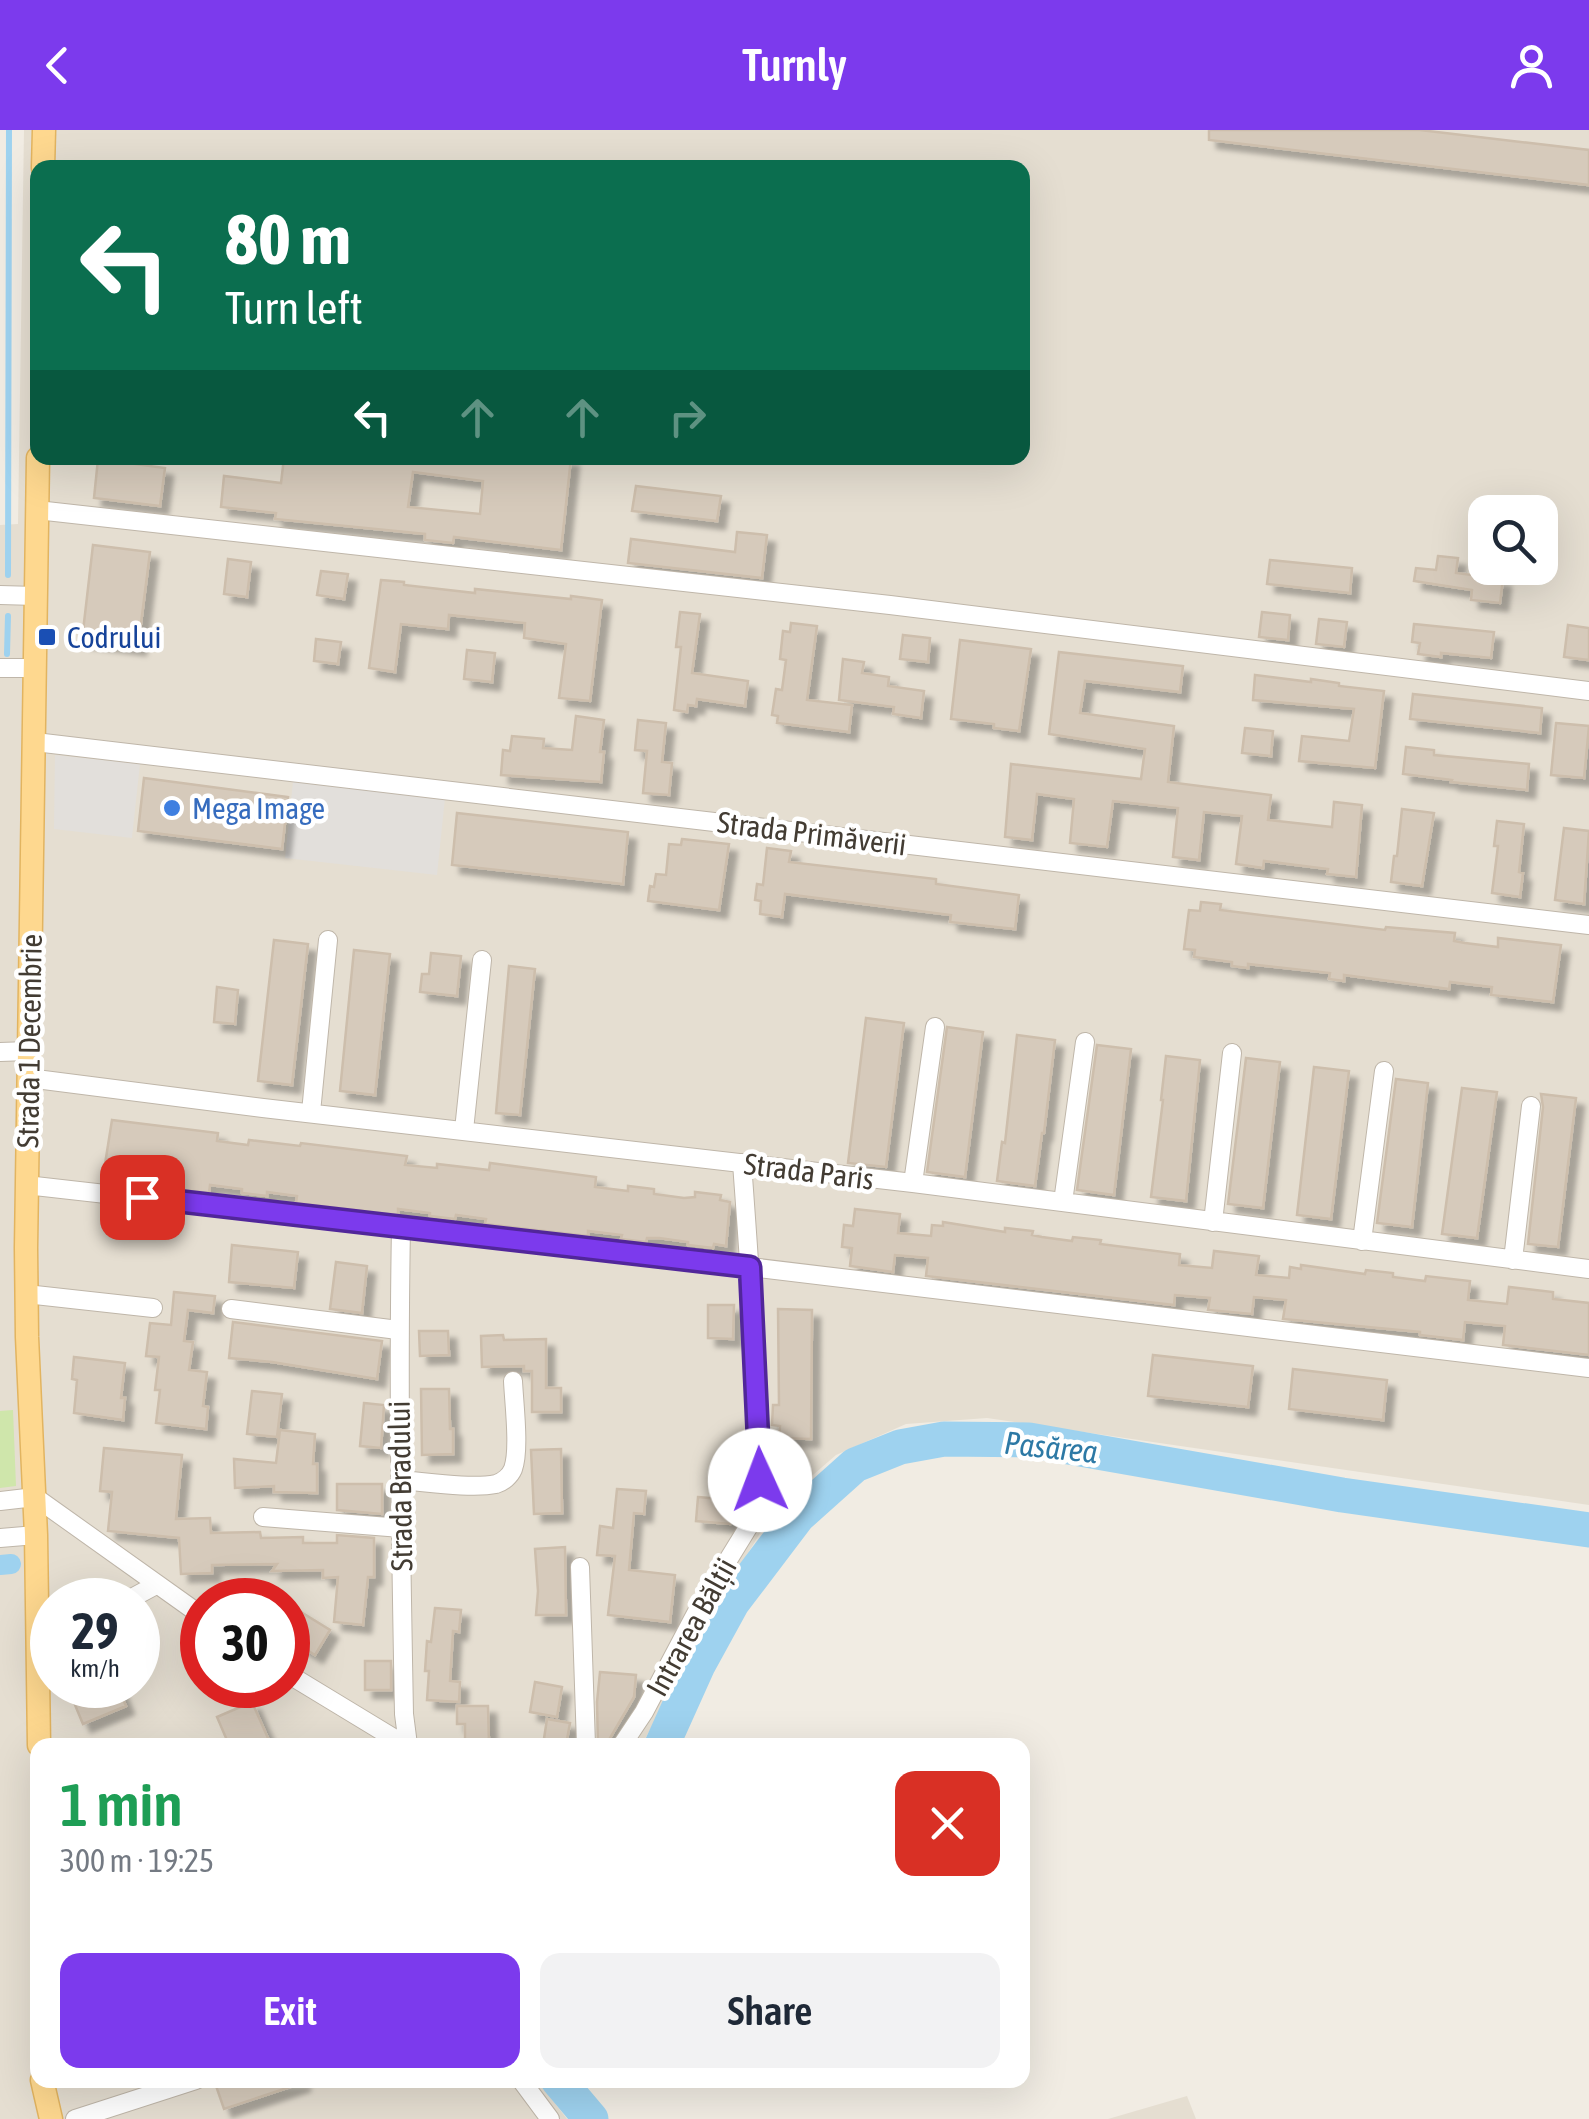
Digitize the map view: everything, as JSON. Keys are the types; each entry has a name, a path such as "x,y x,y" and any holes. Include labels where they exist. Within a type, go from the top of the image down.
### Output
{"main road":[{"path":"43,160 44,130"},
{"name":"Strada 1 Decembrie","path":"38,465 35,742 12,1051 28,1078 26,1294 40,1578"},
{"name":"Strada 1 Decembrie","path":"39,1738 42,1708"},
{"path":"44,2088 52,2119"}],"street":[{"path":"37,510 890,604 1589,691"},
{"path":"0,595 36,596"},
{"path":"0,668 36,668"},
{"name":"Strada Primăverii","path":"35,742 1589,924"},
{"path":"311,1112 328,940"},
{"path":"464,1130 482,960"},
{"path":"913,1183 935,1027"},
{"path":"1063,1202 1086,1042"},
{"path":"1213,1222 1232,1053"},
{"path":"1362,1241 1384,1071"},
{"name":"Strada Paris","path":"28,1078 913,1183 1589,1269"},
{"path":"1513,1260 1531,1106"},
{"name":"Intrarea Bălții","path":"627,1738 756,1508 760,1480 742,1163"},
{"path":"26,1185 1589,1368"},
{"name":"Strada Bradului","path":"401,1228 398,1330 406,1738"},
{"path":"26,1294 154,1308"},
{"path":"231,1309 398,1330"},
{"path":"400,1480 496,1484 506,1479 513,1468 515,1444 514,1382"},
{"path":"0,1501 35,1497 146,1578"},
{"path":"263,1518 401,1528"},
{"path":"0,1538 36,1536"},
{"path":"580,1567 586,1738"},
{"path":"310,1687 395,1738"},
{"path":"75,2119 171,2088"},
{"path":"527,2088 550,2119"}],"shaded area":[{"path":"24,130 1589,130 1589,1505 987,1418 906,1424 836,1455 776,1507 704,1625 646,1738 30,1738 30,2088 543,2088 567,2119 0,2119 0,525 18,524"},
{"path":"55,755 140,764 132,838 54,829"},
{"path":"293,781 445,798 437,875 285,858"},
{"path":"1187,2096 1196,2119 1108,2119"}],"green space":[{"path":"13,1410 16,1486 0,1488 0,1411"}],"building":[{"path":"1209,130 1420,130 1589,150 1589,185 1209,140"},
{"path":"97,465 165,468 160,506 94,498"},
{"path":"283,465 570,465 561,550 454,537 453,543 425,540 425,534 275,519 276,513 221,507 224,476 281,483","holes":["413,472 483,481 480,514 408,507"]},
{"path":"636,486 721,496 717,521 632,511"},
{"path":"737,532 767,535 762,578 628,563 631,539 735,552"},
{"path":"93,545 150,552 138,647 82,640"},
{"path":"1438,556 1458,558 1456,573 1468,575 1468,585 1502,585 1500,603 1471,600 1472,590 1414,581 1416,568 1436,570"},
{"path":"228,559 251,562 247,597 224,594"},
{"path":"1270,560 1352,568 1350,593 1267,584"},
{"path":"321,571 348,574 344,599 317,595"},
{"path":"381,580 475,593 475,589 602,600 590,701 559,698 566,644 524,638 525,623 449,615 448,629 401,624 395,672 369,668"},
{"path":"680,612 700,614 692,673 748,681 745,706 697,699 696,706 688,705 687,712 674,710 681,647 676,647"},
{"path":"1262,612 1290,615 1288,640 1259,637"},
{"path":"1319,619 1347,622 1344,647 1316,644"},
{"path":"791,623 817,626 807,700 852,705 849,732 777,723 778,716 772,715 776,689 782,690 786,660 780,659 783,631 790,632"},
{"path":"1414,624 1494,632 1491,658 1418,654 1420,643 1412,642"},
{"path":"1568,625 1589,628 1589,660 1564,657"},
{"path":"903,635 930,638 928,662 900,659"},
{"path":"316,639 341,642 338,664 314,661"},
{"path":"960,640 1031,649 1019,731 951,719"},
{"path":"467,650 495,653 492,682 464,679"},
{"path":"1059,652 1183,666 1180,692 1085,681 1080,713 1174,726 1168,782 1271,795 1268,820 1332,827 1334,802 1362,805 1356,877 1327,874 1328,869 1264,861 1263,868 1236,864 1242,816 1204,812 1199,860 1173,857 1178,808 1113,801 1107,847 1070,843 1074,799 1037,794 1032,840 1005,837 1011,764 1141,779 1145,749 1049,734"},
{"path":"843,659 864,662 862,673 889,677 888,686 924,691 921,718 893,714 894,707 839,700"},
{"path":"1255,675 1384,691 1375,768 1299,761 1302,736 1349,741 1354,709 1253,700"},
{"path":"1413,694 1542,708 1540,733 1410,719"},
{"path":"576,716 604,720 601,782 501,775 503,750 510,751 512,736 544,739 543,748 572,750"},
{"path":"638,720 666,723 662,762 672,763 669,795 643,793 647,751 635,750"},
{"path":"1556,723 1589,726 1584,778 1551,775"},
{"path":"1245,728 1273,731 1271,756 1242,753"},
{"path":"1406,747 1434,750 1434,755 1529,764 1527,790 1403,774"},
{"path":"144,778 288,797 282,849 138,831"},
{"path":"1402,809 1434,813 1422,886 1391,882"},
{"path":"457,813 628,832 623,884 452,865"},
{"path":"1497,821 1524,824 1520,897 1492,893"},
{"path":"1564,828 1589,831 1584,904 1555,900"},
{"path":"682,839 729,844 719,910 648,901 656,874 666,875 669,844 681,845"},
{"path":"767,848 791,851 789,862 936,879 936,884 1019,895 1015,929 950,922 951,915 785,894 782,917 760,914 761,901 755,900 757,884 763,885"},
{"path":"1201,902 1221,904 1220,910 1385,930 1386,927 1455,933 1454,941 1498,947 1498,938 1561,945 1553,1002 1491,995 1492,987 1450,982 1449,989 1344,975 1344,981 1329,979 1330,973 1248,964 1248,968 1194,957 1195,950 1184,949 1189,910 1200,911"},
{"path":"274,940 308,944 292,1085 258,1081"},
{"path":"354,950 390,954 375,1095 340,1091"},
{"path":"431,953 461,956 457,996 420,992 422,974 429,974"},
{"path":"509,966 535,969 520,1115 496,1113"},
{"path":"217,987 238,990 235,1024 214,1022"},
{"path":"866,1018 904,1023 886,1167 848,1163"},
{"path":"947,1027 983,1032 965,1177 927,1172"},
{"path":"1017,1035 1055,1040 1035,1186 997,1181"},
{"path":"1097,1045 1131,1049 1114,1195 1077,1190"},
{"path":"1166,1056 1200,1060 1186,1201 1151,1197"},
{"path":"1246,1058 1280,1062 1263,1208 1228,1204"},
{"path":"1314,1067 1349,1071 1331,1219 1297,1215"},
{"path":"1396,1079 1428,1083 1412,1227 1377,1223"},
{"path":"1462,1088 1497,1092 1477,1238 1442,1234"},
{"path":"1541,1094 1576,1098 1558,1247 1528,1244 1543,1107"},
{"path":"112,1120 218,1133 217,1141 248,1145 249,1140 300,1146 301,1143 407,1156 405,1165 489,1170 490,1163 596,1177 595,1187 654,1189 654,1194 684,1198 695,1197 695,1192 721,1195 720,1200 730,1202 726,1246 714,1244 713,1248 659,1238 647,1238 646,1242 588,1231 588,1236 398,1209 398,1215 296,1203 297,1196 242,1193 242,1189 210,1185 209,1193 107,1182 109,1165 105,1164"},
{"path":"855,1209 900,1214 898,1233 931,1236 932,1225 943,1226 943,1222 1005,1232 1005,1228 1033,1231 1032,1235 1042,1237 1101,1240 1100,1244 1180,1254 1179,1265 1212,1268 1214,1251 1259,1256 1256,1275 1289,1278 1290,1267 1301,1269 1301,1265 1365,1274 1366,1270 1393,1273 1393,1277 1425,1281 1426,1276 1470,1281 1468,1300 1507,1304 1509,1287 1553,1292 1553,1299 1589,1303 1589,1355 1503,1345 1505,1326 1465,1322 1463,1340 1283,1319 1286,1300 1254,1297 1252,1314 1208,1310 1210,1298 1175,1295 1174,1305 926,1276 928,1258 895,1255 893,1272 850,1266 852,1248 842,1247 844,1225 853,1226"},
{"path":"232,1245 298,1252 294,1288 229,1282"},
{"path":"336,1262 367,1266 362,1313 330,1309"},
{"path":"174,1292 215,1296 213,1313 188,1310 184,1341 193,1342 189,1370 207,1372 203,1406 208,1407 206,1429 156,1423 159,1357 146,1356 150,1323 171,1325"},
{"path":"708,1305 734,1305 733,1339 708,1338"},
{"path":"778,1309 812,1310 811,1439 779,1438 780,1426 772,1425 773,1405 779,1405"},
{"path":"233,1322 382,1341 377,1379 229,1358"},
{"path":"419,1331 448,1331 449,1355 420,1356"},
{"path":"503,1335 504,1340 546,1339 546,1388 561,1388 561,1412 532,1412 532,1371 524,1371 524,1366 482,1367 481,1336"},
{"path":"1153,1355 1253,1366 1248,1407 1148,1396"},
{"path":"74,1357 125,1363 123,1420 74,1413"},
{"path":"1293,1369 1387,1380 1383,1420 1289,1409"},
{"path":"421,1389 449,1389 453,1454 422,1455"},
{"path":"252,1391 282,1394 277,1437 247,1434"},
{"path":"364,1403 384,1405 381,1448 360,1446"},
{"path":"280,1430 315,1434 313,1464 317,1464 317,1493 274,1492 274,1486 235,1488 234,1459 276,1463"},
{"path":"104,1448 182,1455 176,1519 210,1518 211,1533 260,1532 261,1538 303,1537 303,1543 337,1543 337,1535 374,1538 374,1577 368,1577 363,1625 334,1622 338,1577 323,1578 323,1570 272,1571 277,1564 212,1565 212,1573 181,1574 179,1538 108,1531 112,1492 100,1491"},
{"path":"561,1449 562,1513 534,1514 531,1450"},
{"path":"337,1484 382,1484 382,1514 337,1510"},
{"path":"617,1489 646,1491 644,1514 634,1513 629,1570 675,1575 670,1622 608,1615 615,1556 597,1555 600,1526 613,1528"},
{"path":"698,1497 732,1500 730,1524 696,1521"},
{"path":"565,1547 566,1615 536,1615 535,1549"},
{"path":"435,1608 461,1610 459,1632 453,1631 450,1681 460,1682 459,1702 427,1700 427,1641 431,1642"},
{"path":"310,1618 330,1630 315,1655 310,1652"},
{"path":"365,1661 391,1661 391,1690 365,1690"},
{"path":"600,1672 636,1675 634,1697 610,1738 598,1738"},
{"path":"535,1682 562,1687 557,1717 530,1712"},
{"path":"457,1706 488,1706 489,1738 465,1738 465,1724 457,1724"},
{"path":"76,1708 121,1708 83,1724"},
{"path":"238,1708 255,1708 268,1738 226,1738 217,1717"},
{"path":"547,1719 570,1723 567,1738 544,1738"},
{"path":"217,2088 287,2088 224,2109"}],"waterway":[{"path":"8,575 9,130"},
{"path":"7,654 8,616"},
{"name":"Pasărea","path":"665,1738 732,1603 798,1516 855,1465 900,1447 944,1439 1029,1440 1342,1495 1589,1530"},
{"path":"0,1565 11,1564"},
{"name":"Pasărea","path":"565,2088 591,2119"}],"place":[{"name":"Codrului","path":"47,637"},
{"name":"Mega Image","path":"172,808"}],"route":[{"path":"142,1197 750,1267 760,1480"}]}
